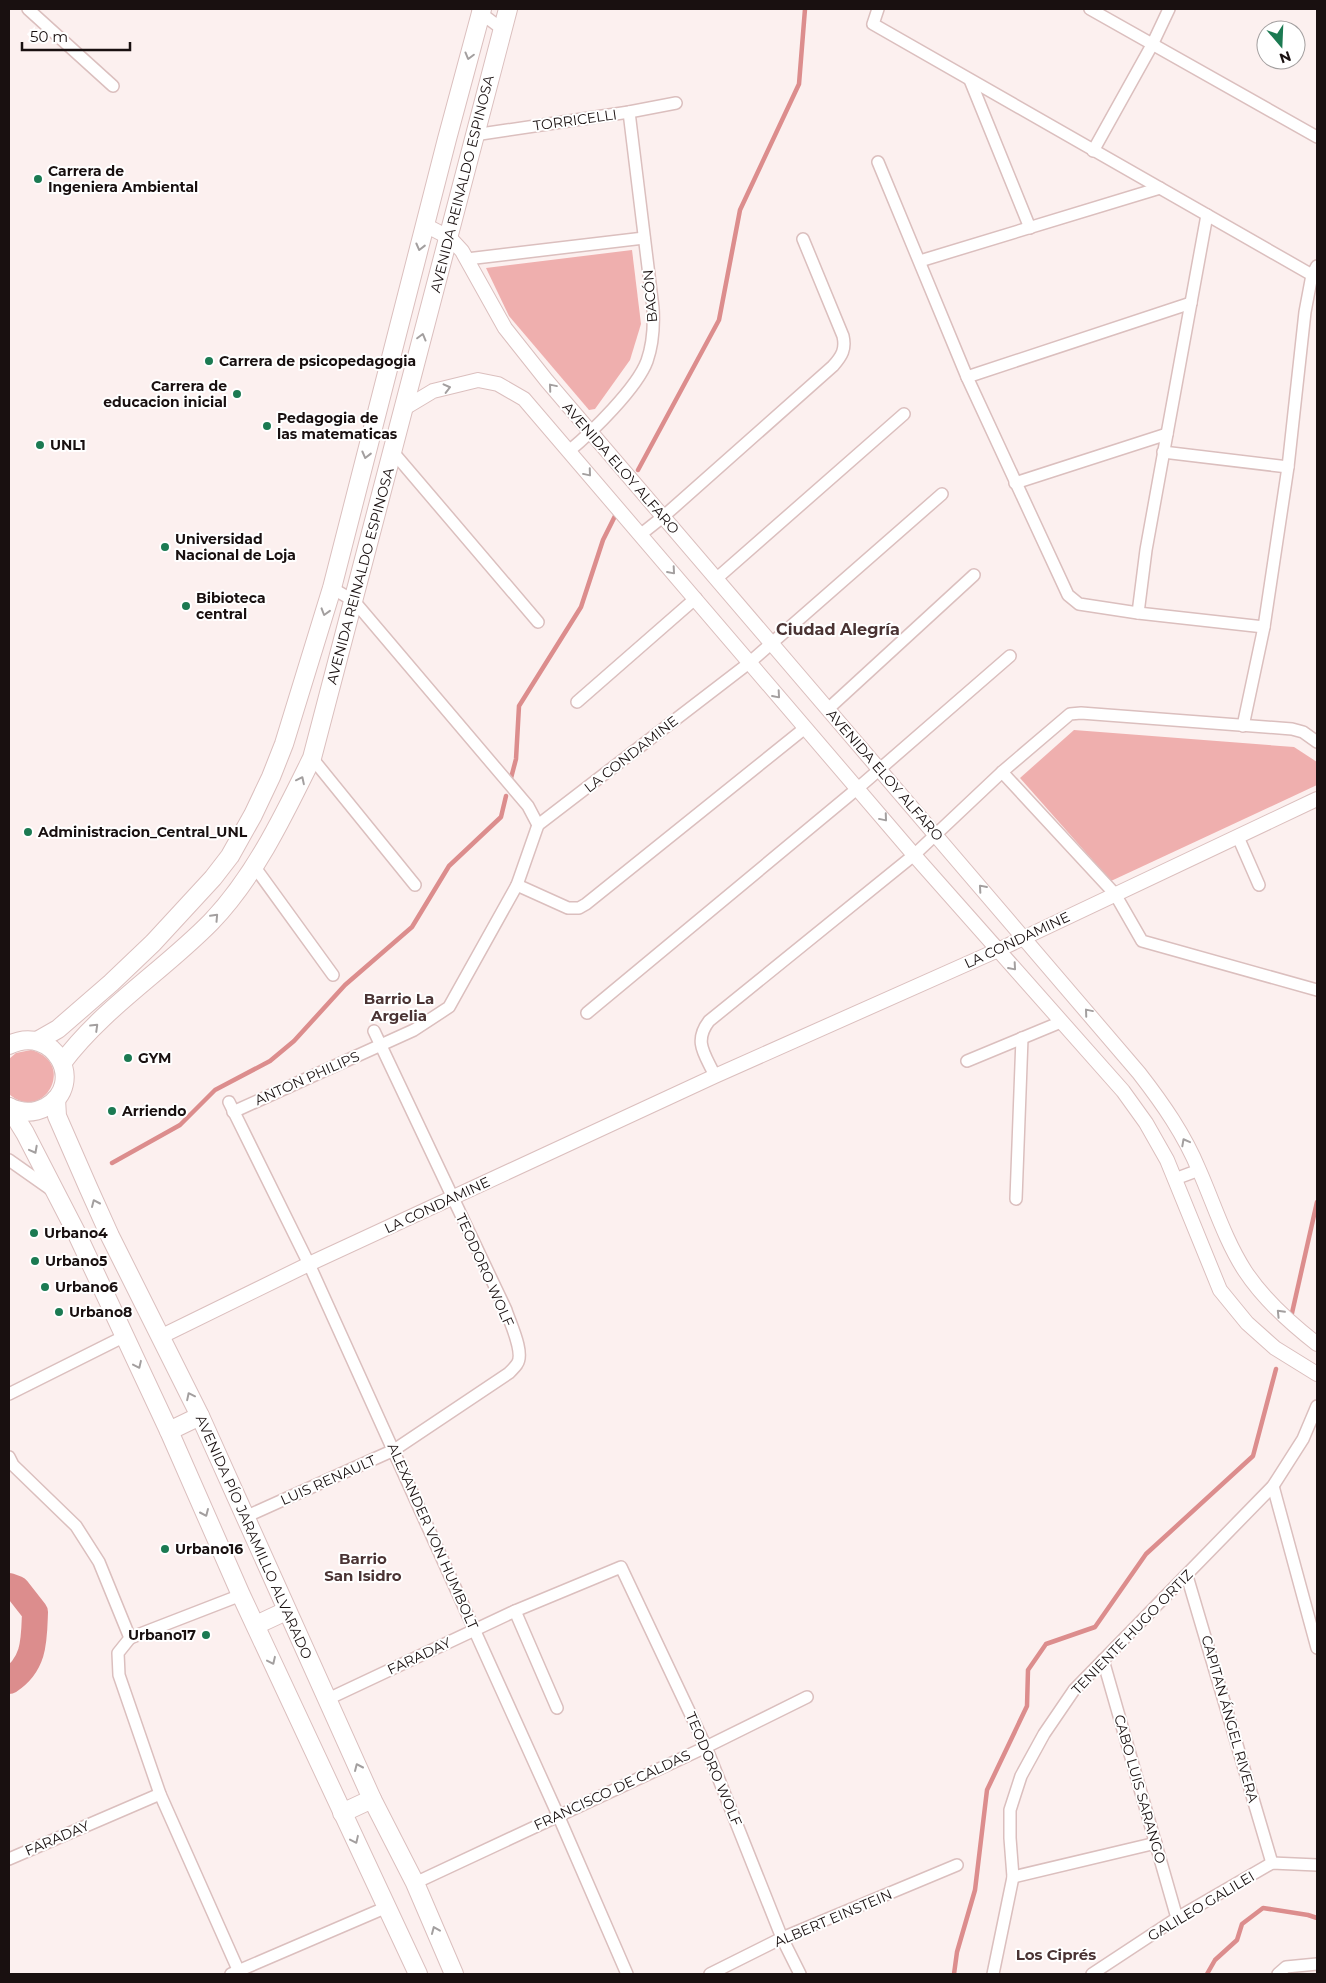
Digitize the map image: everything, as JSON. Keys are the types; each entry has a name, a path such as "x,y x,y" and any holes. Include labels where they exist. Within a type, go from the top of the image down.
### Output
{"main road":[{"name":"AVENIDA REINALDO ESPINOSA","path":"62,1063 80,1041 106,1016 209,924 225,907 254,866 285,813 312,758 403,409 450,238 474,135 508,9"},
{"name":"AVENIDA REINALDO ESPINOSA","path":"38,1041 58,1029 111,983 146,950 213,878 230,856 253,815 284,744 332,588 479,10"},
{"path":"9,1045 22,1040 38,1041 52,1049 62,1063 64,1073 64,1084 56,1099 50,1105 35,1112 17,1111 9,1107"},
{"name":"AVENIDA PÍO JARAMILLO ALVARADO","path":"56,1099 57,1116 110,1236 200,1416 286,1611 372,1798 415,1883 454,1974"},
{"path":"9,1107 58,1194 84,1248 169,1432 241,1595 418,1974"},
{"path":"84,1248 110,1236"},
{"path":"169,1432 200,1416"},
{"path":"256,1625 286,1611"},
{"path":"342,1813 372,1798"}],"street":[{"path":"28,9 113,86"},
{"path":"878,9 873,24 1207,215 1315,270 1305,312 1288,467 1264,627 1244,726"},
{"path":"1090,9 1317,137"},
{"path":"1093,151 1152,45 1169,9"},
{"path":"479,10 502,29"},
{"path":"970,80 1030,228"},
{"name":"TORRICELLI","path":"474,135 629,112 676,103"},
{"name":"BACÓN","path":"569,451 591,433 638,378 647,361 654,324 629,112"},
{"path":"878,162 967,377 1068,595 1079,604 1138,614 1264,627"},
{"path":"920,262 1160,188"},
{"path":"1138,614 1146,550 1207,215"},
{"name":"AVENIDA ELOY ALFARO","path":"425,225 450,238 467,259 506,328 547,381 1140,1073 1170,1114 1199,1170 1230,1246 1246,1272 1265,1297 1289,1322 1317,1344"},
{"path":"467,259 644,238"},
{"path":"640,535 664,516 833,366 844,352 843,336 803,240"},
{"path":"967,377 1191,303"},
{"name":"AVENIDA ELOY ALFARO","path":"403,409 433,391 478,380 498,384 524,399 914,855 1123,1091 1146,1124 1167,1160 1220,1290 1247,1323 1275,1348 1317,1374"},
{"path":"716,578 904,414"},
{"path":"1015,483 1167,434"},
{"path":"393,452 538,622"},
{"path":"1163,452 1288,467"},
{"name":"LA CONDAMINE","path":"538,825 749,663 942,494"},
{"path":"828,709 974,575"},
{"path":"332,588 354,601 528,806 538,825 517,885 568,908 579,908 586,904 805,728"},
{"path":"577,702 696,598"},
{"path":"587,1013 858,788 1010,656"},
{"path":"715,1076 703,1049 700,1037 708,1021 914,855 1002,772 1065,717 1075,713 1292,729 1303,732 1317,742"},
{"path":"312,758 416,885"},
{"path":"1002,772 1115,894 1142,941 1317,990"},
{"name":"LA CONDAMINE","path":"160,1337 309,1264 715,1076 998,950 1317,799"},
{"path":"1238,837 1259,885"},
{"path":"254,866 334,975"},
{"name":"ANTON PHILIPS","path":"231,1107 414,1030 449,1007 517,885"},
{"path":"967,1061 1061,1022"},
{"name":"TEODORO WOLF","path":"374,1031 506,1310 520,1351 517,1365 509,1373"},
{"path":"1016,1199 1022,1038"},
{"name":"ALEXANDER VON HUMBOLT","path":"231,1107 309,1264 475,1629 628,1974"},
{"path":"9,1160 58,1194"},
{"path":"1175,1179 1199,1170"},
{"path":"9,1394 125,1336"},
{"name":"LUIS RENAULT","path":"245,1517 394,1450 509,1373"},
{"name":"TENIENTE HUGO ORTIZ","path":"993,1974 1013,1877 1010,1810 1022,1776 1044,1734 1074,1690 1188,1576 1274,1486 1303,1438 1317,1406"},
{"path":"9,1457 13,1465 76,1526 99,1562 130,1638"},
{"path":"1274,1486 1317,1645"},
{"name":"TEODORO WOLF","path":"621,1566 706,1746 782,1938 800,1974"},
{"name":"FARADAY","path":"328,1699 475,1629 621,1566"},
{"name":"CAPITAN ÁNGEL RIVERA","path":"1188,1576 1272,1863"},
{"path":"241,1595 130,1638 118,1653 119,1675 160,1794 236,1973 387,1907"},
{"path":"515,1611 557,1708"},
{"name":"CABO LUIS SARANGO","path":"1103,1660 1177,1918"},
{"name":"FRANCISCO DE CALDAS","path":"415,1883 808,1697"},
{"name":"FARADAY","path":"9,1859 160,1794"},
{"path":"1013,1877 1156,1843"},
{"path":"1272,1863 1317,1866"},
{"name":"GALILEO GALILEI","path":"1092,1974 1177,1918 1272,1863"},
{"name":"ALBERT EINSTEIN","path":"710,1974 782,1938 957,1865"},
{"path":"1279,1973 1286,1967 1317,1964"}],"shaded area":[{"path":"632,250 641,324 630,360 595,409 589,410 509,316 486,268"},
{"path":"1074,730 1294,747 1317,762 1317,785 1111,881 1020,778"},
{"path":"31,1050 45,1057 52,1067 54,1078 50,1088 43,1097 33,1102 22,1101 9,1094 9,1059 16,1053"}],"waterway":[{"path":"638,470 719,320 740,210 799,84 805,9"},
{"path":"511,778 516,759 519,706 581,607 603,540 615,516"},
{"path":"112,1163 180,1125 215,1090 270,1061 294,1041 345,985 412,927 449,866 501,817 506,796"},
{"path":"1292,1313 1317,1202"},
{"path":"954,1974 957,1952 975,1890 987,1790 1027,1706 1028,1670 1046,1644 1095,1627 1146,1554 1253,1456 1276,1369"},
{"path":"9,1586 17,1589 35,1612 33,1642 28,1659 18,1674 9,1681"},
{"path":"1207,1974 1215,1960 1237,1940 1242,1924 1263,1908 1317,1918"}],"place":[{"name":"Carrera de Ingeniera Ambiental","path":"38,179"},
{"name":"Carrera de psicopedagogia","path":"209,361"},
{"name":"Carrera de educacion inicial","path":"237,394"},
{"name":"Pedagogia de las matematicas","path":"267,426"},
{"name":"UNL1","path":"40,445"},
{"name":"Universidad Nacional de Loja","path":"165,547"},
{"name":"Bibioteca central","path":"186,606"},
{"name":"Administracion_Central_UNL","path":"28,832"},
{"name":"GYM","path":"128,1058"},
{"name":"Arriendo","path":"112,1111"},
{"name":"Urbano4","path":"34,1233"},
{"name":"Urbano5","path":"35,1261"},
{"name":"Urbano6","path":"45,1287"},
{"name":"Urbano8","path":"59,1312"},
{"name":"Urbano16","path":"165,1549"},
{"name":"Urbano17","path":"206,1635"}],"district":[{"name":"Ciudad Alegría","path":"838,629"},
{"name":"Barrio La Argelia","path":"399,1006"},
{"name":"Barrio San Isidro","path":"363,1566"},
{"name":"Los Ciprés","path":"1056,1954"}]}
